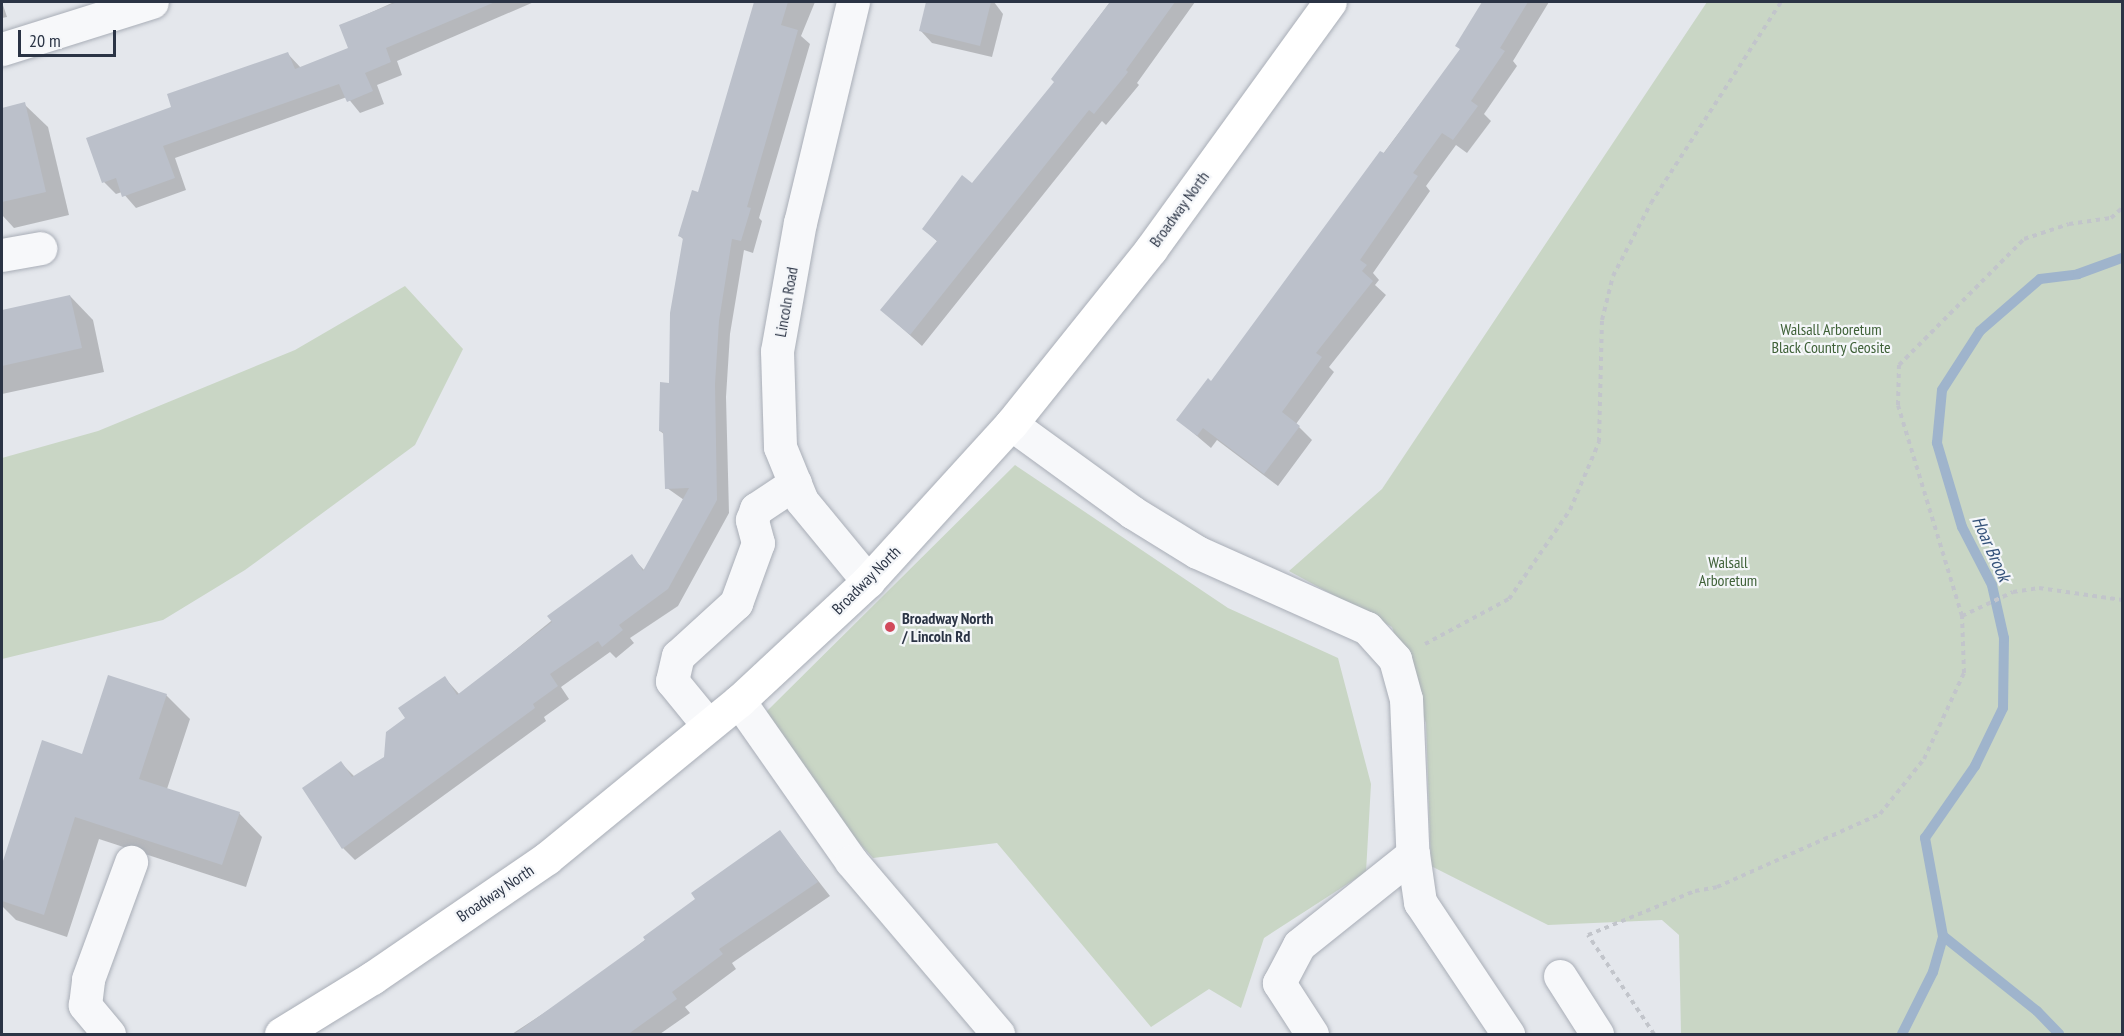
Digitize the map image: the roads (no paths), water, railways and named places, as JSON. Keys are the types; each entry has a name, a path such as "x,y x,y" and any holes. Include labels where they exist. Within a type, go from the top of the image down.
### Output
{"highway":[{"name":"Broadway North","path":"281,1035 372,978 547,858 739,701 868,581 1011,424 1151,249 1330,2"}],"street":[{"path":"2,49 153,2"},
{"name":"Lincoln Road","path":"853,2 800,222 777,351 780,447 802,501 868,581"},
{"path":"2,255 40,248"},
{"path":"1011,424 1132,512 1197,552 1367,627 1395,659 1406,699 1408,811 1420,902 1508,1035"},
{"path":"708,725 672,681 678,656 736,603 758,543 752,520 756,509 795,483"},
{"path":"739,701 851,861 998,1035"},
{"path":"1312,1035 1279,983 1299,945 1413,861"},
{"path":"109,1035 84,1005 88,978 131,862"},
{"path":"1560,976 1597,1035"}],"waterway":[{"name":"Hoar Brook","path":"1902,1034 1933,972 1943,936 1925,838 1975,766 2003,708 2004,638 1992,585 1962,527 1937,443 1942,390 1980,331 2040,279 2078,274 2122,258"},
{"path":"1943,936 2037,1011 2059,1034"}],"place":[{"name":"Broadway North / Lincoln Rd","path":"890,627"}],"park label":[{"name":"Walsall Arboretum Black Country Geosite","path":"1831,338"},
{"name":"Walsall Arboretum","path":"1728,571"}]}
